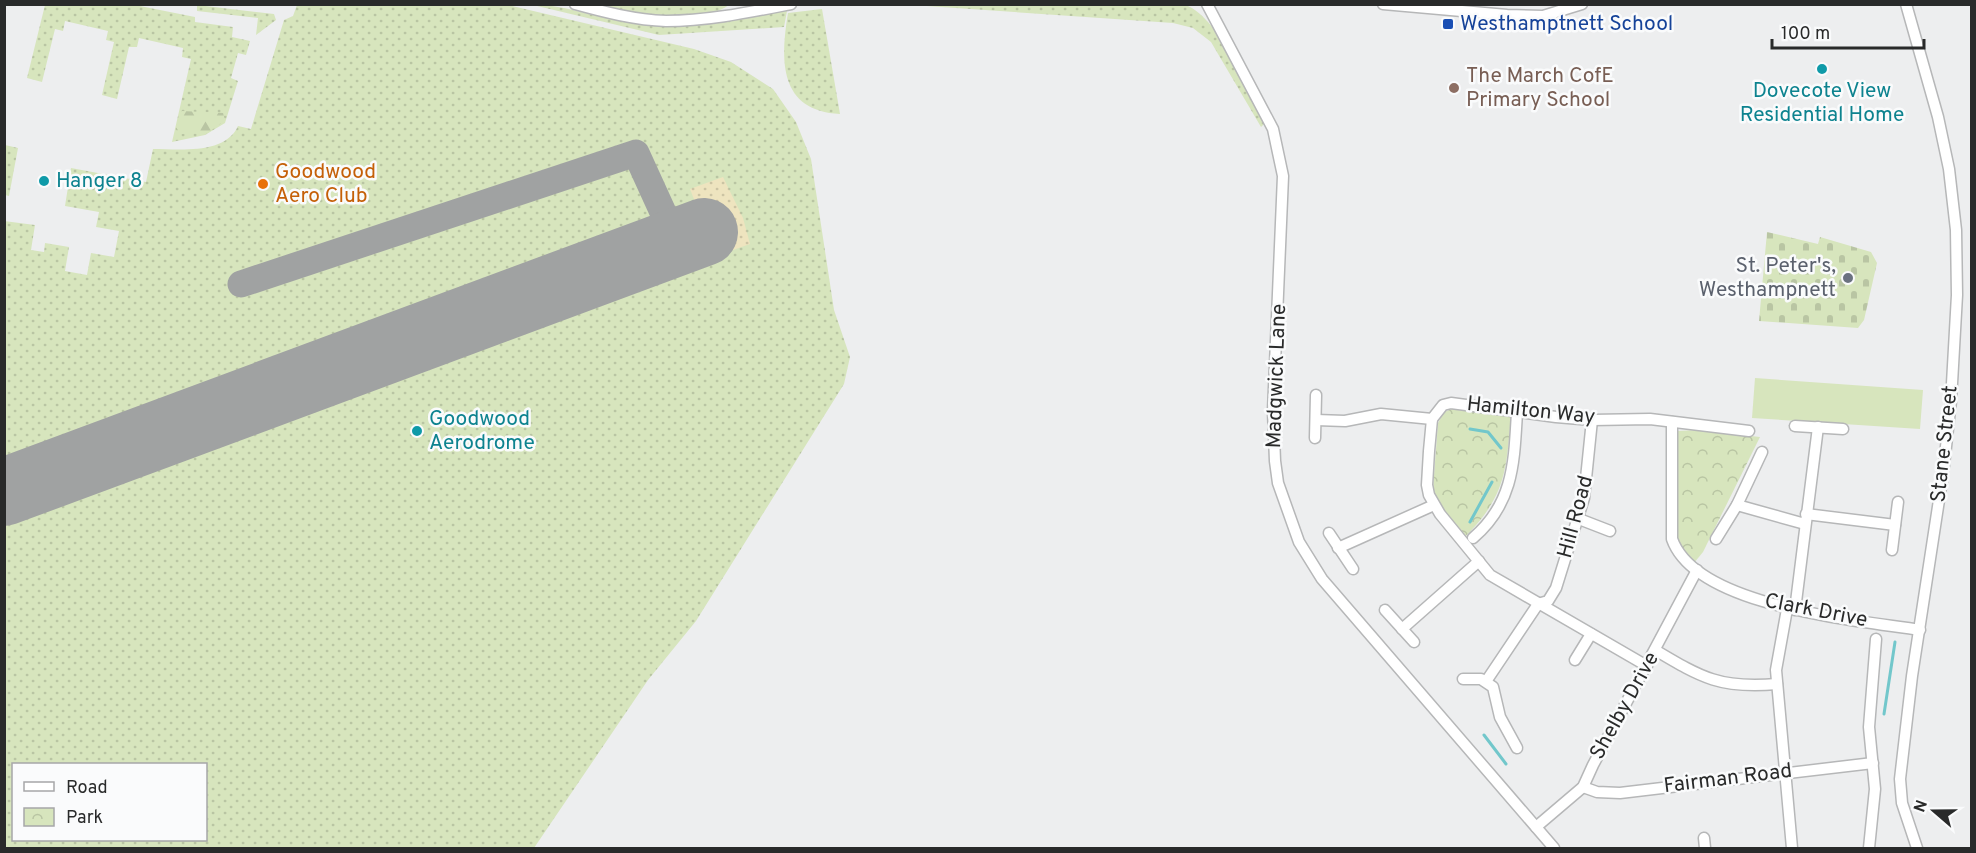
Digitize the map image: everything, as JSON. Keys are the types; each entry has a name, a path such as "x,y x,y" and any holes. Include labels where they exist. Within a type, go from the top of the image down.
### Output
{"street":[{"path":"575,4 606,12 667,21 722,17 791,4"},
{"name":"Madgwick Lane","path":"1207,4 1273,129 1280,151 1283,176 1273,438 1278,483 1299,542 1322,579 1554,849"},
{"path":"1383,4 1543,16 1582,4"},
{"name":"Stane Street","path":"1906,4 1938,117 1949,170 1957,258 1951,407 1900,780 1902,803 1917,849"},
{"path":"1315,438 1316,395"},
{"name":"Hamilton Way","path":"1432,419 1443,405 1451,403 1592,420 1621,417 1749,431"},
{"path":"1473,538 1495,515 1508,486 1513,467 1517,412"},
{"path":"1316,420 1345,421 1385,414 1432,419 1427,485 1434,505 1490,575 1647,666"},
{"name":"Hill Road","path":"1487,681 1538,604 1548,601 1556,588 1579,519 1588,480 1592,420"},
{"name":"Clark Drive","path":"1672,422 1672,539 1676,550 1697,570 1758,601 1791,610 1920,630"},
{"path":"1795,426 1843,429"},
{"path":"1792,849 1776,670 1791,610 1818,427"},
{"path":"1716,538 1737,505 1762,452"},
{"path":"1892,550 1898,502"},
{"path":"1338,548 1434,505"},
{"path":"1737,505 1806,519 1895,525"},
{"path":"1579,519 1610,531"},
{"path":"1329,533 1353,569"},
{"path":"1402,629 1479,561"},
{"name":"Shelby Drive","path":"1536,827 1583,787 1697,570"},
{"path":"1385,610 1413,642"},
{"path":"1575,660 1591,634"},
{"path":"1869,849 1875,789 1869,727 1876,639"},
{"path":"1655,650 1685,668 1723,684 1744,687 1777,684"},
{"path":"1463,679 1487,681 1497,695 1500,717 1517,748"},
{"name":"Fairman Road","path":"1583,787 1597,792 1620,793 1873,763"}],"green space":[{"path":"729,4 717,11 684,16 646,14 597,5"},
{"path":"1183,4 1196,11 1208,22 1220,38 1250,93 1264,124 1261,127 1211,42 1193,28 1173,23 912,5"},
{"path":"45,5 135,5 195,17 195,22 233,27 232,37 250,41 246,55 238,53 231,78 238,81 225,123 205,135 172,142 191,59 182,57 183,48 139,38 137,47 129,47 117,99 102,95 114,42 106,40 108,31 65,21 63,31 55,29 42,82 27,78"},
{"path":"197,5 274,14 276,20 256,35 258,18 197,11"},
{"name":"Goodwood Aerodrome","path":"297,5 508,5 694,49 731,62 773,89 796,122 811,159 834,310 850,357 844,384 696,621 648,680 534,848 5,848 4,221 35,225 31,250 44,252 45,243 69,247 65,271 87,275 91,253 114,257 119,231 96,227 99,212 65,206 71,168 146,182 153,149 213,146 232,135 238,126 251,129 284,20 293,16"},
{"path":"533,5 557,7 616,20 648,22 708,20 787,11 784,27 659,35"},
{"path":"822,9 840,114 820,111 805,104 795,93 788,80 785,65 785,31 788,13"},
{"path":"182,111 223,113 225,120 208,133 180,134 176,127"},
{"path":"5,145 18,148 9,196 5,195"},
{"path":"1767,232 1818,244 1820,237 1871,252 1877,263 1864,320 1858,328 1759,321"},
{"path":"1755,378 1923,390 1920,429 1752,418"},
{"path":"1452,409 1511,417 1502,481 1489,508 1466,536 1438,503 1433,488 1438,423 1444,412"},
{"path":"1698,430 1760,437 1703,552 1694,563 1687,558 1675,535 1677,431"}],"sand":[{"path":"723,177 743,218 750,244 716,256 690,189"}],"waterway":[{"path":"1470,429 1488,432 1501,448"},
{"path":"1470,522 1492,482"},
{"path":"1884,714 1895,642"},
{"path":"1484,735 1506,764"}],"taxiway":[{"path":"241,284 636,153 677,243"}],"runway":[{"path":"4,492 704,232"}],"place":[{"name":"Westhamptnett School","path":"1448,24"},
{"name":"Dovecote View Residential Home","path":"1822,69"},
{"name":"The March CofE Primary School","path":"1454,88"},
{"name":"Hanger 8","path":"44,181"},
{"name":"Goodwood Aero Club","path":"263,184"},
{"name":"St. Peter's, Westhampnett","path":"1848,278"},
{"name":"Goodwood Aerodrome","path":"417,431"}]}
